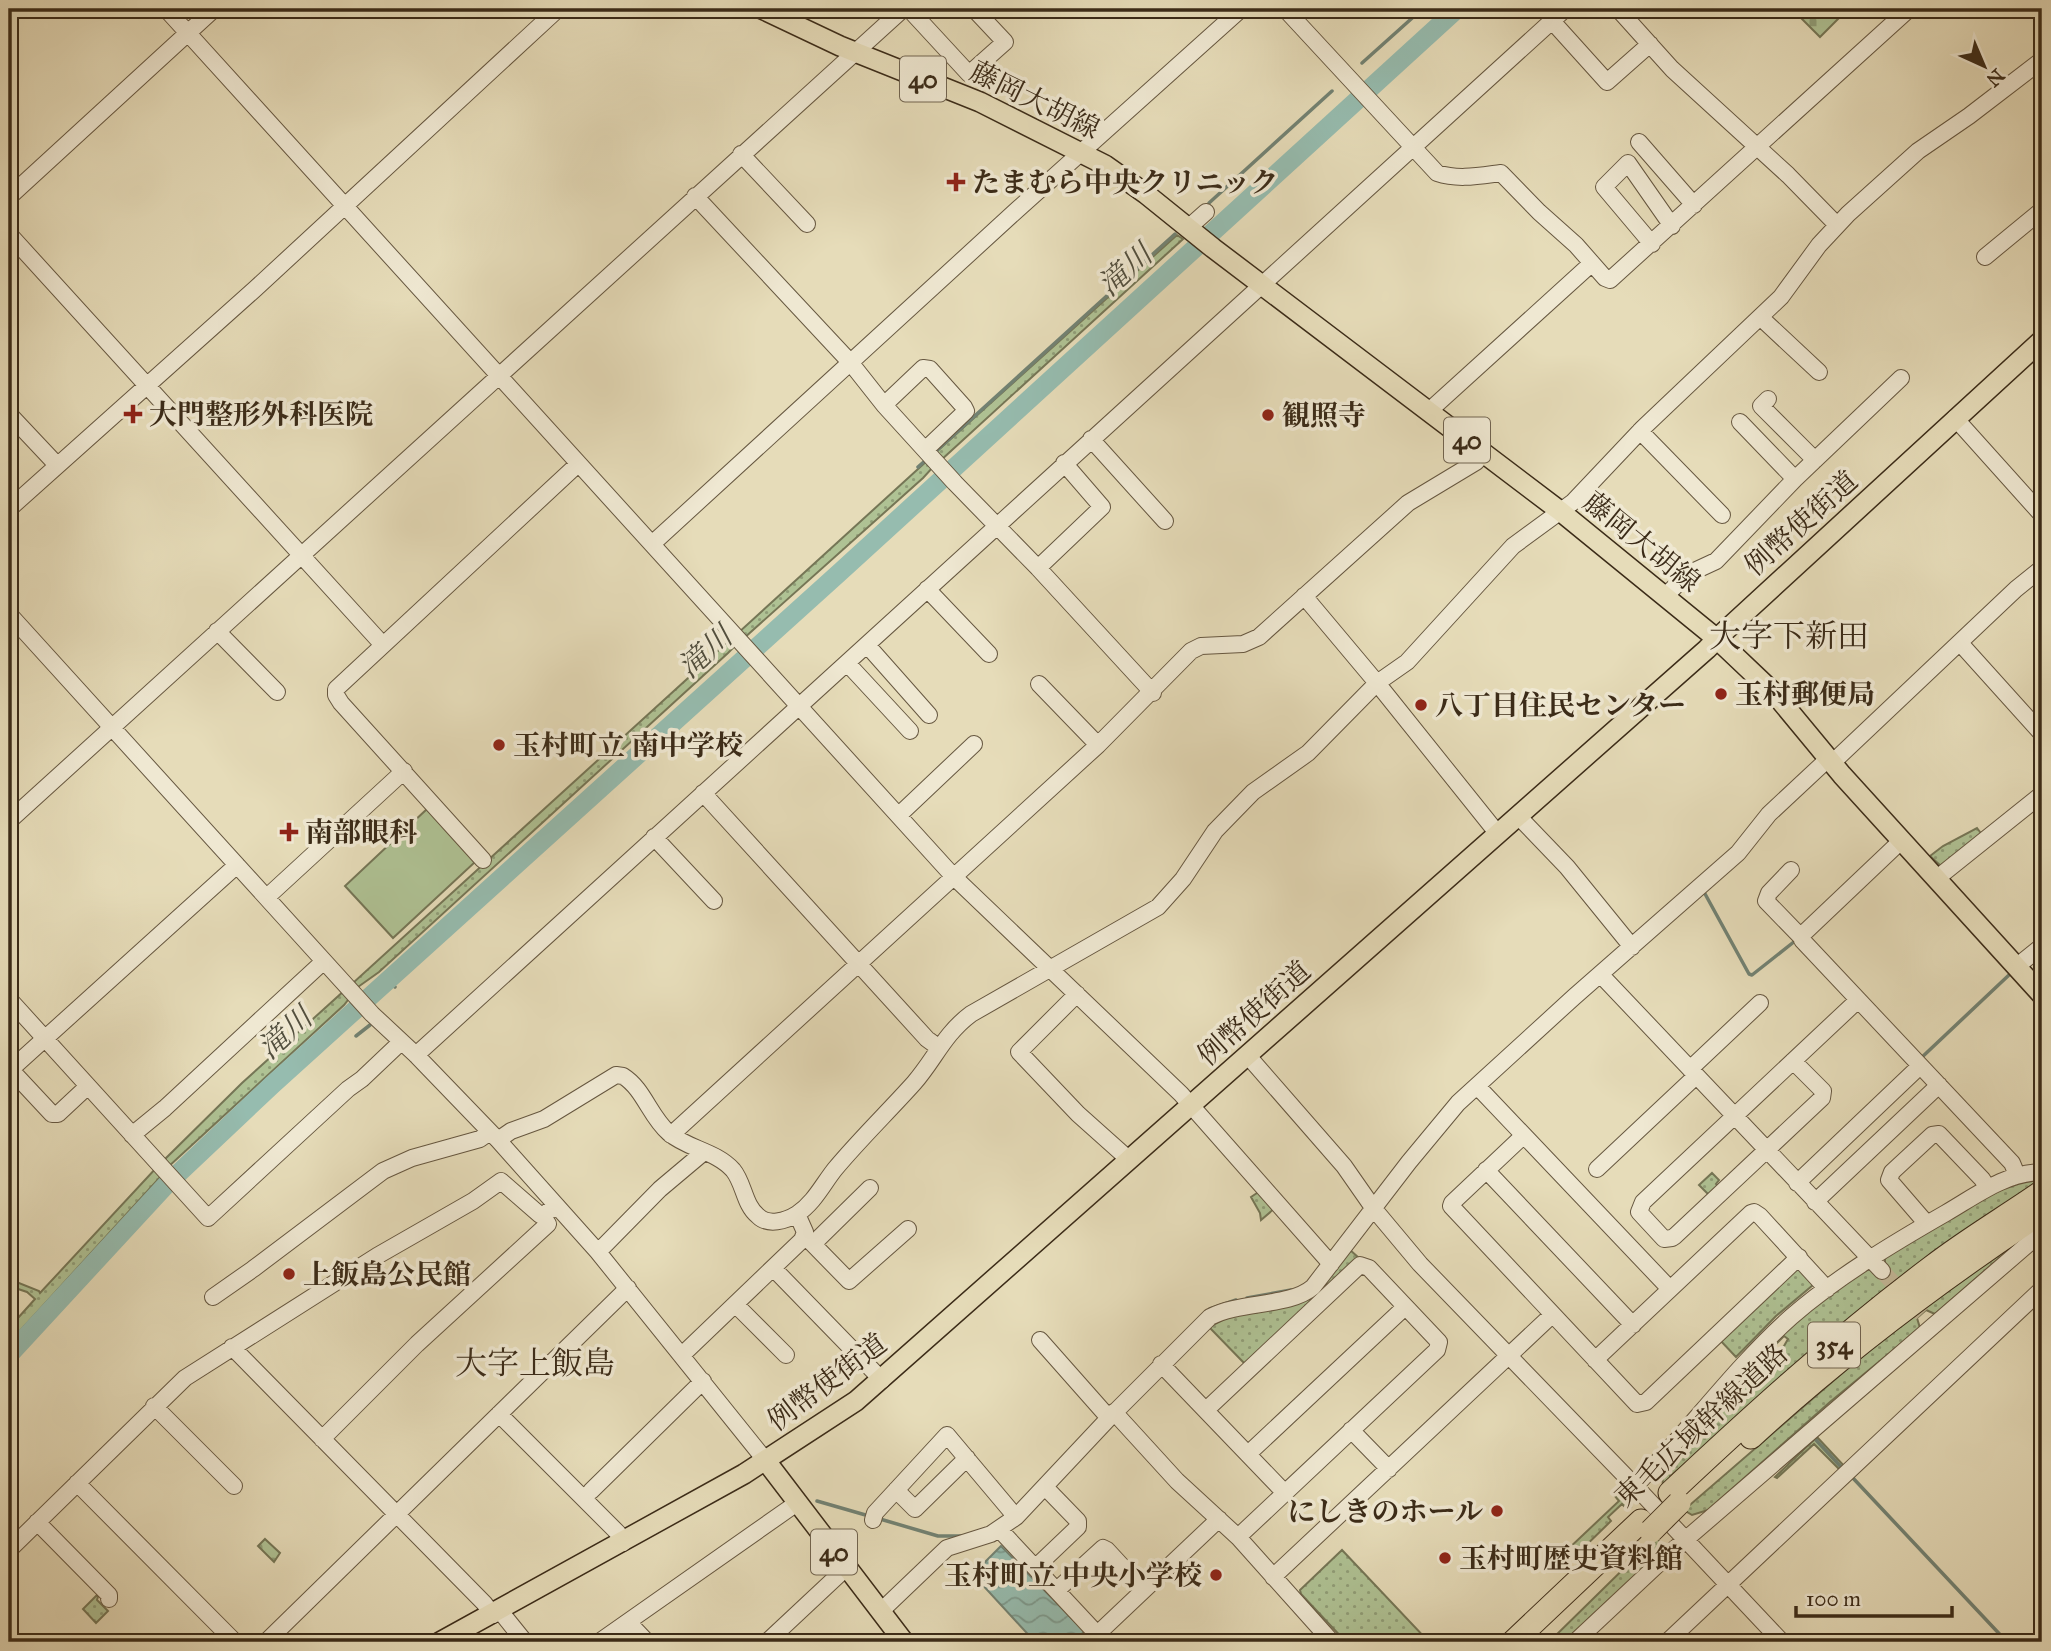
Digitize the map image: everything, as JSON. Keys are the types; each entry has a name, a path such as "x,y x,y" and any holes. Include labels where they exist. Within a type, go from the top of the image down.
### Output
{"highway":[{"name":"東毛広域幹線道路","path":"1530,1638 1674,1498 1741,1426 1824,1353 1933,1265 2042,1192"},
{"name":"東毛広域幹線道路","path":"1674,1498 1878,1331 2042,1212"},
{"name":"354","path":"1504,1642 1530,1638"}],"main road":[{"name":"藤岡大胡線","path":"762,9 853,51 979,102 1082,153 1129,182 1560,511 1717,639 1776,694 1830,761 2042,995"},
{"name":"例幣使街道","path":"440,1642 623,1543 766,1461 856,1401 882,1380 1717,639 2042,340"},
{"name":"40","path":"766,1461 904,1642"}],"street":[{"path":"166,9 954,877 1191,1106 1331,1264"},
{"path":"9,197 215,9"},
{"path":"9,509 346,205 558,9"},
{"path":"9,821 853,51 903,9"},
{"path":"909,9 969,74 1005,42 974,9"},
{"path":"652,544 1241,9"},
{"path":"1285,9 1437,173 1467,178 1501,173 1576,245 1605,278 1613,279 1909,9"},
{"path":"416,1055 1565,9"},
{"path":"1618,9 1672,68 1837,225"},
{"path":"1552,21 1607,82 1650,44"},
{"path":"213,1297 383,1171 412,1158 511,1131 544,1119 616,1076 629,1079 658,1123 671,1135 715,1156 734,1171 755,1214 763,1220 783,1220 797,1214 808,1205 835,1169 915,1082 957,1024 1158,906 1183,879 1215,831 1253,792 1308,752 1377,683 1407,662 1513,546 1573,502 1640,431 1786,291 1837,225 1918,151 2042,60"},
{"path":"1639,142 1694,205"},
{"path":"741,154 806,225"},
{"path":"1652,244 1604,187 1628,163 1672,226"},
{"path":"695,196 850,362 884,405 995,527 1038,568 1153,692"},
{"path":"1985,257 2042,211"},
{"path":"1190,230 1206,212"},
{"path":"9,234 383,645"},
{"path":"1429,411 1591,264"},
{"path":"1760,317 1819,372"},
{"path":"884,405 926,367 939,378 966,411 925,450"},
{"path":"1665,596 1688,574 1716,561 1795,479 1902,378"},
{"path":"1769,399 1761,406 1815,460"},
{"path":"9,414 57,465"},
{"path":"1955,418 2042,515"},
{"path":"1740,422 1795,479"},
{"path":"1640,431 1722,515"},
{"path":"1091,439 1166,521"},
{"path":"671,1135 1098,745 1196,647 1237,645 1251,641 1408,503 1476,462 1484,453"},
{"path":"1038,568 1102,507 1064,463"},
{"path":"484,860 336,695 339,686 578,464"},
{"path":"880,1612 947,1548 1000,1530 1016,1517 1111,1415 1210,1317 1229,1309 1303,1294 1313,1287 1437,1127 1477,1086 1738,853 1769,814 1800,783 1830,761 2042,568"},
{"path":"927,589 989,654"},
{"path":"1304,596 1498,834"},
{"path":"9,614 372,1014 416,1055 556,1205 628,1288 766,1461"},
{"path":"217,631 277,692"},
{"path":"1960,643 2042,734"},
{"path":"867,645 929,715"},
{"path":"847,663 910,732"},
{"path":"1039,684 1098,745"},
{"path":"899,815 974,744"},
{"path":"267,897 404,771"},
{"path":"703,793 927,1039 938,1047"},
{"path":"1936,879 2042,794"},
{"path":"1518,816 1567,867 1632,947"},
{"path":"654,837 714,901"},
{"path":"1801,937 1901,841"},
{"path":"88,1086 58,1114 52,1114 9,1070 237,865"},
{"path":"1791,870 1769,892 1766,901 2012,1163 2017,1175"},
{"path":"2016,967 2042,946"},
{"path":"132,1135 165,1108 324,961"},
{"path":"1600,974 1877,1265"},
{"path":"1077,994 1019,1052 1128,1162"},
{"path":"9,999 208,1218 362,1079 398,1040"},
{"path":"1793,1061 1824,1095 1672,1238 1664,1239 1639,1212 1643,1202 1734,1117 1793,1061 1858,1000"},
{"path":"1597,1170 1760,1003"},
{"path":"1248,1056 1337,1157 1374,1209 1420,1264 1782,1642"},
{"path":"1797,1183 1920,1066"},
{"path":"1815,1202 1938,1085"},
{"path":"1477,1086 1670,1289"},
{"path":"1927,1224 1889,1180 1892,1172 1932,1135 1939,1134 1988,1188"},
{"path":"1523,1136 1451,1206 1635,1402 1643,1404 1799,1257"},
{"path":"598,1252 660,1189 704,1152"},
{"path":"1486,1171 1633,1325"},
{"path":"1635,1486 1765,1342 1827,1289 1877,1265 1927,1224 1988,1188 2017,1175 2042,1172"},
{"path":"9,1550 154,1406 185,1378 232,1347 377,1256 473,1201 501,1181 542,1215 548,1224 417,1344 322,1438"},
{"path":"682,1355 773,1268 870,1188"},
{"path":"542,1215 556,1205"},
{"path":"1595,1360 1754,1212 1827,1289"},
{"path":"797,1214 809,1240 849,1280 908,1229"},
{"path":"1574,1642 1927,1320 2042,1232"},
{"path":"1206,1410 1360,1265 1369,1268 1437,1339 1438,1348 1237,1538"},
{"path":"773,1268 882,1380"},
{"path":"266,1642 628,1288"},
{"path":"1667,1642 2042,1289"},
{"path":"736,1305 786,1355"},
{"path":"1248,1454 1405,1307"},
{"path":"1273,1577 1552,1315"},
{"path":"1040,1340 1111,1415 1219,1519 1332,1642"},
{"path":"232,1347 525,1642"},
{"path":"1161,1364 1285,1493"},
{"path":"591,1491 703,1381"},
{"path":"154,1406 233,1486"},
{"path":"499,1414 618,1533 623,1543"},
{"path":"1351,1430 1389,1469"},
{"path":"874,1516 947,1435 1016,1517"},
{"path":"895,1490 915,1509 967,1458"},
{"path":"76,1483 234,1642"},
{"path":"1036,1567 1078,1527 1078,1521 1045,1487"},
{"path":"599,1642 797,1503"},
{"path":"1000,1530 1057,1590 1093,1638 1219,1519"},
{"path":"37,1522 109,1595 109,1599"},
{"path":"1057,1590 1103,1548 1144,1590"},
{"path":"767,1642 846,1568"},
{"path":"628,1622 647,1642"}],"green space":[{"path":"1804,9 1848,9 1820,37 1798,15"},
{"path":"1177,235 1183,239 940,461 934,454"},
{"path":"929,459 934,466 923,478 743,639 738,633"},
{"path":"731,639 736,645 728,653 379,972 358,987 354,982"},
{"path":"427,809 475,862 393,938 345,886"},
{"path":"1977,828 1983,836 1942,867 1930,856 1943,846"},
{"path":"345,990 351,996 344,1005 167,1168 161,1163 242,1083"},
{"path":"157,1167 163,1174 9,1343 9,1328 35,1299 27,1292 9,1286 9,1279 40,1293"},
{"path":"1712,1173 1719,1180 1716,1184 1719,1187 1710,1196 1699,1185"},
{"path":"2042,1177 2042,1183 1670,1476 1670,1481 1663,1488 1662,1470 1739,1377 1808,1309 1871,1267 1890,1287 1897,1280 1885,1269 1885,1255 2006,1184","holes":["1784,1336 1788,1339 1784,1346 1744,1381 1741,1379"]},
{"path":"1260,1191 1275,1208 1261,1220 1251,1197"},
{"path":"2042,1225 2005,1253 1935,1314 1926,1310 1917,1318 1920,1328 1830,1402 1708,1510 1692,1515 1684,1510 1876,1344 1930,1302"},
{"path":"1349,1249 1359,1258 1246,1365 1209,1327 1234,1314 1303,1300"},
{"path":"1793,1270 1804,1270 1813,1285 1776,1316 1736,1357 1719,1339"},
{"path":"1817,1437 1846,1468 1842,1472 1814,1444 1775,1477"},
{"path":"1618,1492 1631,1507 1628,1510 1622,1504 1608,1517 1611,1521 1573,1558 1566,1551 1619,1501 1614,1495"},
{"path":"1657,1536 1661,1547 1659,1553 1564,1642 1549,1642"},
{"path":"265,1539 280,1553 274,1562 258,1546"},
{"path":"1342,1550 1429,1642 1346,1642 1300,1590"},
{"path":"99,1593 97,1600 108,1611 96,1623 83,1609"}],"water":[{"path":"1001,1546 1084,1631 1076,1642 1035,1642 978,1580 984,1573 979,1568"}],"waterway":[{"name":"滝川","path":"9,1355 166,1185 272,1085 839,573 1457,9"},
{"path":"1362,63 1420,11"},
{"path":"1209,203 1332,91"},
{"path":"935,452 1175,234"},
{"path":"918,467 927,459"},
{"path":"1704,892 1749,974 1752,975 1795,941"},
{"path":"1920,1059 2009,975"},
{"path":"388,980 395,987"},
{"path":"356,1036 370,1025"},
{"path":"1247,1298 1291,1290"},
{"path":"1210,1309 1236,1300"},
{"path":"1816,1440 1842,1468"},
{"path":"1852,1477 2007,1642"},
{"path":"817,1501 869,1516"},
{"path":"880,1519 938,1536 961,1536"},
{"path":"587,1642 594,1637"}],"tunnel":[{"path":"1882,1271 1922,1314"}],"place":[{"name":"たまむら中央クリニック","path":"956,182"},
{"name":"大門整形外科医院","path":"133,414"},
{"name":"観照寺","path":"1268,415"},
{"name":"玉村郵便局","path":"1721,694"},
{"name":"八丁目住民センター","path":"1421,705"},
{"name":"玉村町立 南中学校","path":"499,745"},
{"name":"南部眼科","path":"289,832"},
{"name":"上飯島公民館","path":"289,1274"},
{"name":"にしきのホール","path":"1497,1511"},
{"name":"玉村町歴史資料館","path":"1445,1558"},
{"name":"玉村町立 中央小学校","path":"1216,1575"}],"district":[{"name":"大字下新田","path":"1789,636"},
{"name":"大字上飯島","path":"535,1363"}]}
